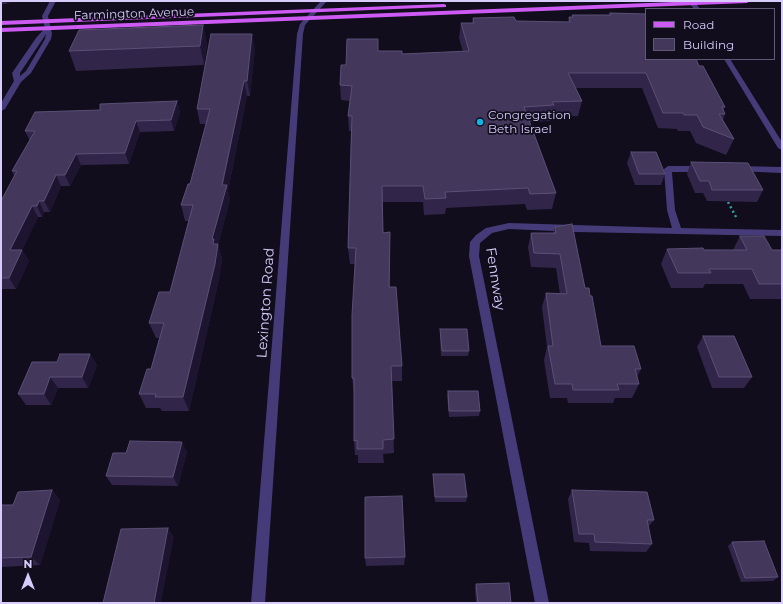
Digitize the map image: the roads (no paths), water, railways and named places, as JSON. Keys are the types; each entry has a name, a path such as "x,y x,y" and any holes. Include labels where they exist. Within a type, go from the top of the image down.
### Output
{"main road":[{"name":"Farmington Avenue","path":"1,30 48,25 316,11 566,1"},
{"name":"Farmington Avenue","path":"1,23 48,25 307,19 692,2 746,1"}],"street":[{"path":"1,109 18,80 29,72 48,39 48,25 45,16 53,1"},
{"name":"Lexington Road","path":"258,603 300,34 302,25 324,1"},
{"path":"18,80 16,73 48,25"},
{"path":"728,60 782,148"},
{"path":"678,231 671,210 668,168 715,169"},
{"path":"730,169 782,170"},
{"name":"Fennway","path":"542,603 474,256 475,242 478,237 488,230 509,226 569,229 782,233"}],"place":[{"name":"Congregation Beth Israel","path":"480,122"}]}
